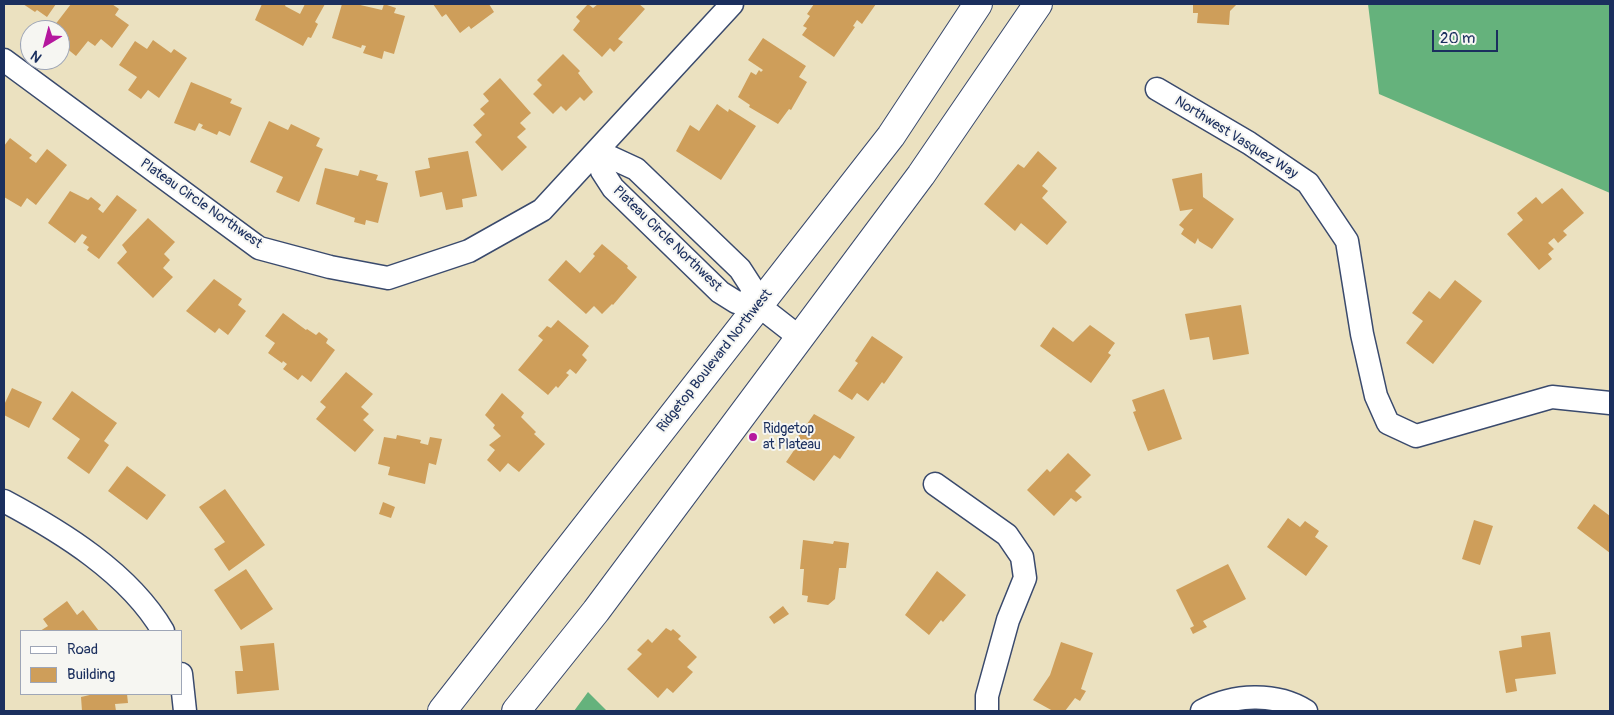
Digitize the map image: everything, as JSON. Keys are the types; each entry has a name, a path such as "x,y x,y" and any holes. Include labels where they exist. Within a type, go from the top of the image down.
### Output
{"main road":[{"name":"Ridgetop Boulevard Northwest","path":"444,709 891,136 978,4"},
{"path":"516,711 596,611 921,175 1038,4"}],"street":[{"name":"Plateau Circle Northwest","path":"4,60 259,248 330,267 388,278 469,251 542,210 732,4"},
{"name":"Northwest Vasquez Way","path":"1157,89 1249,143 1308,184 1347,241 1362,334 1376,396 1388,423 1416,436 1552,397 1610,402"},
{"name":"Plateau Circle Northwest","path":"597,152 636,169 657,189 740,269 751,286 758,306"},
{"name":"Plateau Circle Northwest","path":"597,152 602,171 613,188 720,292 736,302 758,306 799,337"},
{"path":"935,484 1007,535 1022,557 1025,578 1008,620 987,696 987,711"},
{"path":"4,501 37,518 88,553 127,586 154,616 162,630"},
{"path":"182,683 185,711"},
{"path":"1202,711 1212,706 1249,696 1273,699 1306,711"}],"green space":[{"path":"1368,4 1610,4 1610,193 1379,94"},
{"path":"588,692 607,711 574,711"}],"building":[{"path":"23,4 56,4 47,17"},
{"path":"71,4 112,4 119,9 115,15 129,25 112,48 101,39 95,46 88,41 76,56 70,51 70,20 59,20"},
{"path":"262,4 286,4 285,6 300,14 305,4 325,4 315,22 318,24 311,38 308,37 303,46 255,20"},
{"path":"342,4 356,4 382,10 384,4 396,8 394,13 405,16 394,54 384,51 382,59 363,53 366,46 362,45 361,48 332,38"},
{"path":"433,4 489,4 494,12 471,29 469,26 460,33 446,14 442,17"},
{"path":"588,4 593,8 598,4 639,4 645,9 618,39 623,42 614,52 610,48 602,57 573,30 580,21 576,17"},
{"path":"814,4 876,4 862,24 857,20 853,26 855,27 834,57 802,35 807,28 803,26 810,16 807,14"},
{"path":"1193,4 1237,4 1230,11 1229,25 1197,23 1198,13 1193,13"},
{"path":"763,38 806,66 799,77 807,82 791,110 789,109 778,124 749,107 750,105 738,97 751,72 756,75 759,70 761,72 763,70 748,60"},
{"path":"153,40 171,53 174,49 187,58 159,98 148,90 141,99 128,90 137,77 119,65 135,41 147,49"},
{"path":"563,54 580,71 578,73 593,92 584,101 580,97 566,111 561,106 553,114 533,94 542,85 537,80"},
{"path":"500,78 531,113 520,123 526,129 517,137 527,147 502,171 475,142 482,135 473,125 485,114 480,109 489,101 483,94"},
{"path":"191,82 232,99 230,103 242,108 230,136 219,131 217,135 201,128 203,125 199,123 195,131 174,123"},
{"path":"717,104 728,112 729,109 756,126 721,180 676,151 690,125 699,131"},
{"path":"269,121 288,130 291,124 320,138 316,146 323,149 299,202 276,192 283,177 250,162"},
{"path":"10,138 32,155 29,158 36,163 47,149 67,165 36,205 27,198 21,207 4,197 4,146"},
{"path":"468,151 477,196 462,199 463,207 446,210 442,192 420,197 415,171 430,168 428,158"},
{"path":"1038,151 1057,168 1042,186 1048,191 1042,198 1067,222 1047,245 1021,223 1015,231 984,204 1018,164 1024,168"},
{"path":"325,168 358,176 360,170 378,175 376,180 388,183 378,223 366,220 365,225 354,222 355,218 316,204"},
{"path":"1202,173 1203,197 1234,219 1212,249 1199,241 1198,238 1195,244 1181,234 1184,229 1179,225 1193,209 1180,211 1172,179"},
{"path":"1562,188 1584,213 1563,231 1567,235 1558,243 1554,238 1548,243 1554,249 1548,254 1552,259 1539,270 1507,234 1523,220 1517,213 1536,197 1542,204"},
{"path":"70,191 88,200 91,197 101,205 98,209 103,213 117,195 137,210 99,259 87,250 89,247 83,243 87,237 82,234 75,243 48,223"},
{"path":"148,218 175,242 164,254 170,260 163,268 173,277 153,298 117,263 127,252 122,245"},
{"path":"602,244 628,266 627,268 637,277 613,305 602,314 594,306 586,314 548,280 566,260 580,273 595,256 593,254"},
{"path":"214,279 242,299 238,305 246,311 228,335 219,328 215,333 186,311"},
{"path":"1455,280 1482,301 1433,364 1406,343 1423,321 1412,313 1429,291 1440,299"},
{"path":"1241,305 1249,354 1213,360 1209,337 1190,340 1185,314"},
{"path":"283,313 306,330 316,335 319,332 328,339 326,343 335,350 311,382 302,375 298,380 283,369 287,364 283,361 282,363 268,353 275,343 265,336"},
{"path":"558,320 589,346 582,355 587,360 576,374 570,369 566,373 569,375 558,388 556,386 548,395 518,370 543,340 538,336 547,326 551,328"},
{"path":"1090,325 1115,343 1108,353 1111,355 1091,383 1040,346 1053,327 1073,342"},
{"path":"872,336 903,357 884,384 882,382 868,401 857,393 852,400 838,391 858,363 855,361"},
{"path":"346,372 373,394 361,407 369,414 363,420 374,430 355,452 316,419 326,407 320,402"},
{"path":"12,388 42,402 29,428 4,415 4,405"},
{"path":"1164,389 1182,439 1148,451 1133,412 1136,411 1132,400"},
{"path":"72,391 117,423 104,441 109,445 89,474 67,458 80,439 52,419"},
{"path":"502,393 524,413 521,417 536,432 534,434 545,444 519,472 508,463 500,472 487,460 495,450 489,445 501,436 493,428 495,425 485,415"},
{"path":"814,414 855,437 840,459 834,455 814,481 786,462 801,440 797,438"},
{"path":"397,435 421,440 420,443 428,445 430,437 442,439 436,465 429,463 425,484 388,475 390,467 378,464 384,437 396,439"},
{"path":"1068,453 1091,475 1075,491 1082,497 1076,502 1071,498 1054,516 1027,490 1047,469 1050,472"},
{"path":"127,466 166,495 147,520 108,491"},
{"path":"225,489 265,545 229,571 214,549 225,542 199,507"},
{"path":"383,502 395,507 391,518 379,514"},
{"path":"1594,504 1610,516 1610,553 1577,528"},
{"path":"1288,518 1300,527 1305,521 1319,531 1315,537 1328,546 1306,576 1267,547"},
{"path":"1474,520 1493,526 1480,565 1462,559"},
{"path":"803,540 833,544 834,541 849,543 846,568 839,568 835,599 828,605 807,602 808,596 802,595 804,569 800,569"},
{"path":"1228,564 1246,599 1203,621 1207,627 1193,634 1190,628 1194,626 1176,590"},
{"path":"246,569 273,609 241,630 214,590"},
{"path":"937,571 966,595 929,635 905,615"},
{"path":"67,601 77,615 83,610 98,630 42,630 48,626 43,619"},
{"path":"783,606 789,614 774,624 769,617"},
{"path":"666,628 671,631 673,629 681,636 678,639 697,657 687,667 693,672 673,693 667,688 658,698 627,669 642,654 637,650 648,639 652,643"},
{"path":"1550,632 1556,674 1515,679 1517,691 1506,693 1499,651 1522,647 1521,636"},
{"path":"1061,642 1093,653 1081,689 1086,691 1080,701 1075,698 1065,711 1053,711 1033,700 1050,675"},
{"path":"274,643 279,690 237,694 235,671 243,671 240,646"},
{"path":"90,695 127,695 128,703 115,704 116,711 82,711 81,697"}],"place":[{"name":"Ridgetop at Plateau","path":"753,437"}]}
